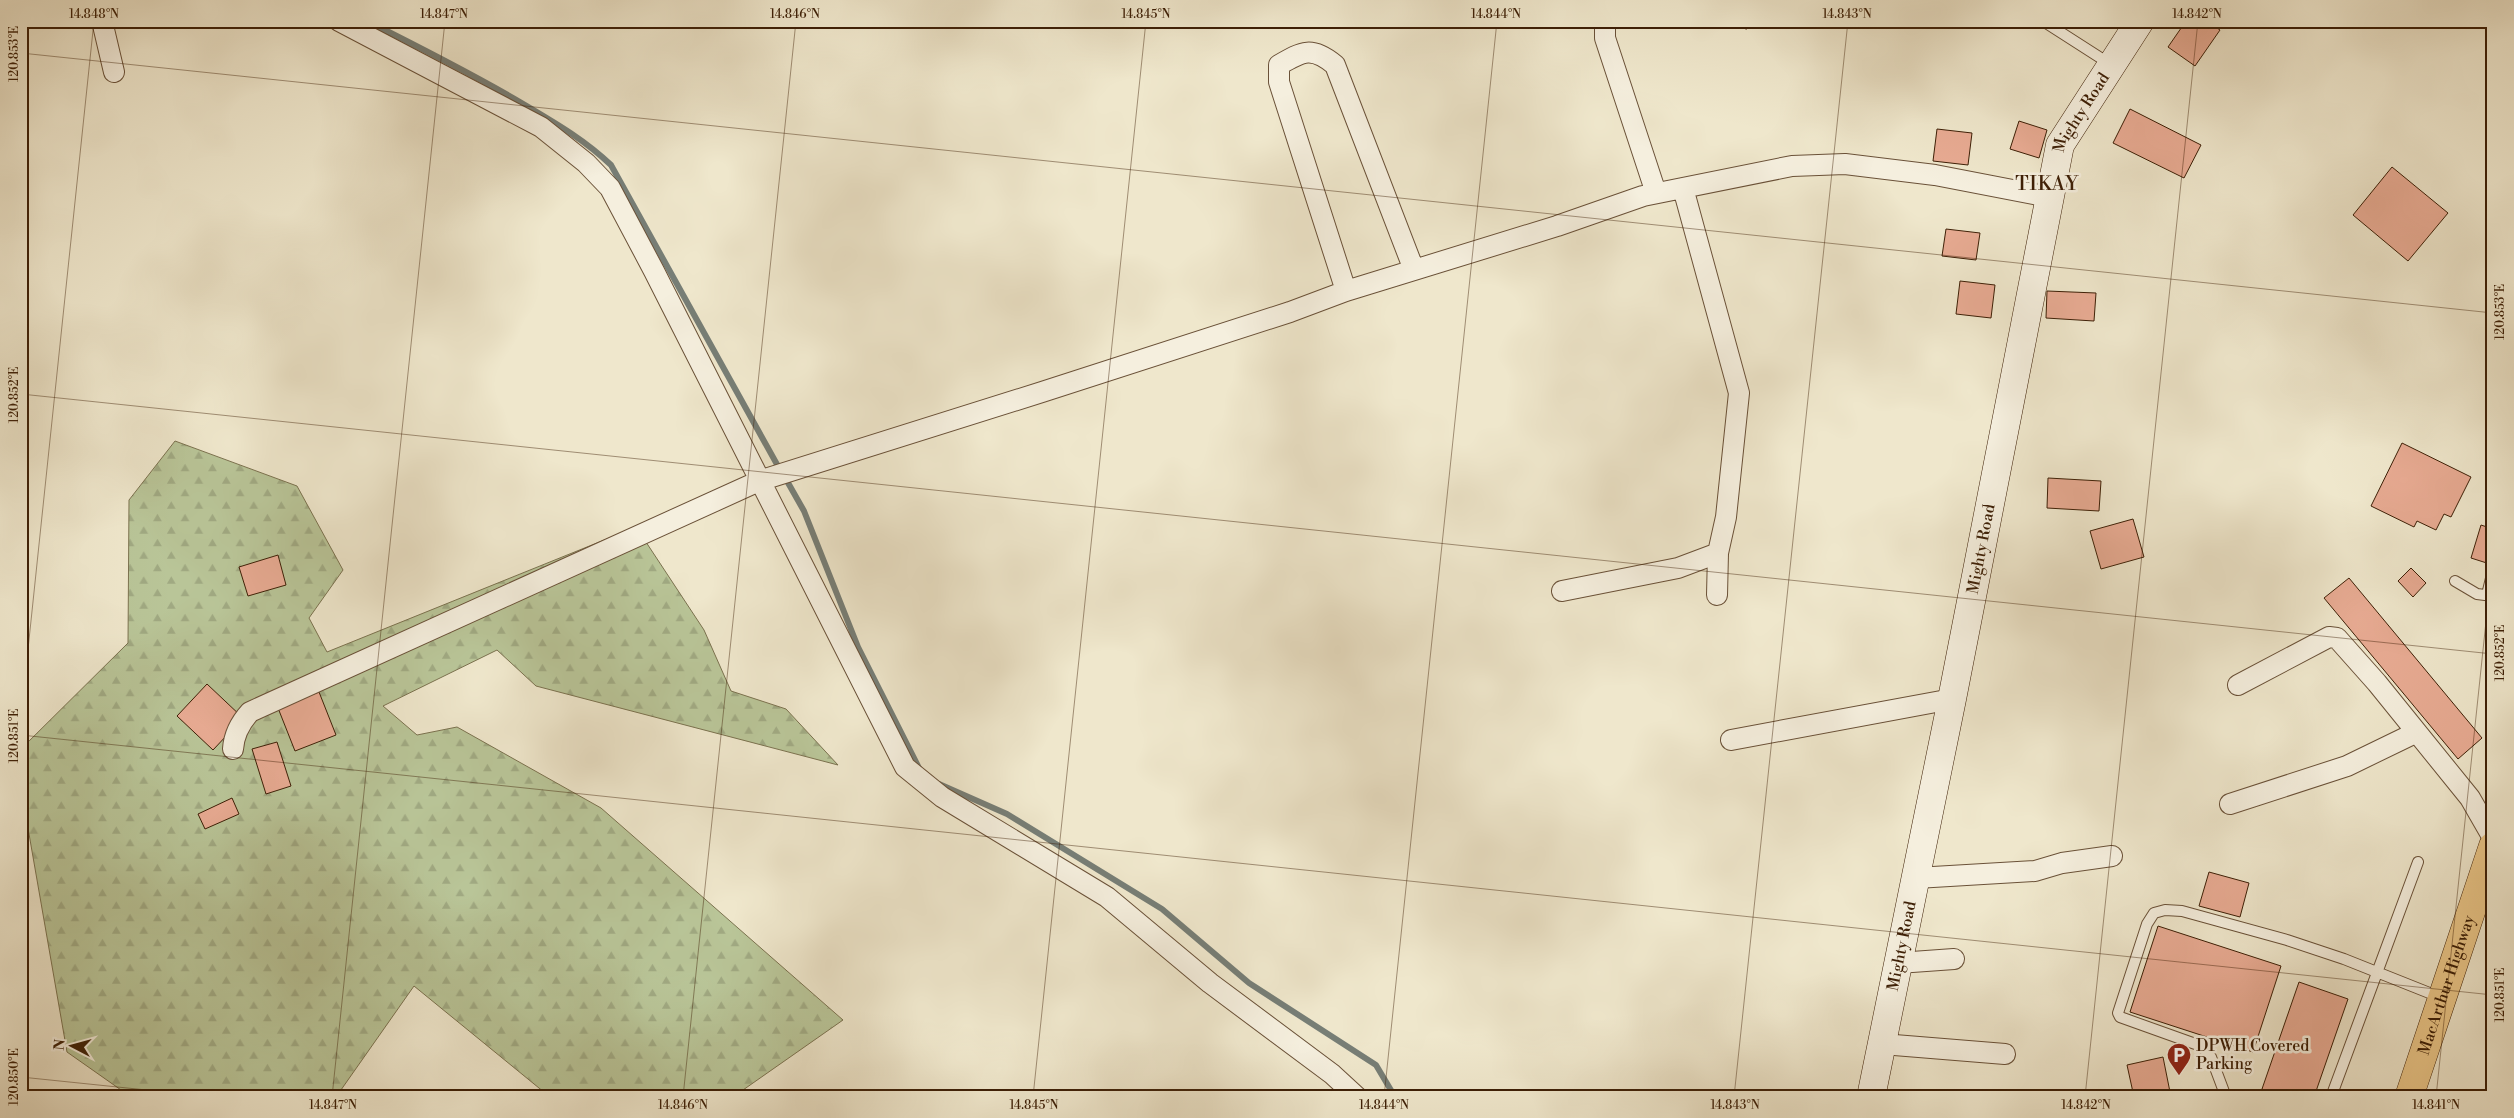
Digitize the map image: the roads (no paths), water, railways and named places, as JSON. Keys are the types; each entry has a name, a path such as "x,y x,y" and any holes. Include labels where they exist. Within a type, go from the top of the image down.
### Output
{"highway":[{"name":"MacArthur Highway","path":"2409,1097 2493,846"}],"street":[{"path":"102,21 114,72"},
{"path":"339,21 541,127 586,163 610,188 654,271 905,767 942,798 1107,897 1210,983 1332,1074 1357,1097"},
{"path":"1605,21 1605,38 1656,193"},
{"name":"Mighty Road","path":"1871,1097 1952,699 2060,145 2140,21"},
{"path":"1346,291 1279,82 1279,65 1301,53 1322,55 1336,65 1414,270"},
{"path":"233,749 234,738 241,723 250,712 759,481 1042,392 1290,312 1346,291 1656,193 1792,166 1845,164 1936,175 2049,197"},
{"path":"1683,188 1739,393 1726,517 1718,553 1717,595"},
{"path":"1562,592 1678,568 1718,553"},
{"path":"2238,685 2329,637 2337,638 2343,642 2415,733 2470,798 2493,838"},
{"path":"1731,740 1952,699"},
{"path":"2230,804 2348,766 2415,733"},
{"path":"1916,878 2035,871 2062,863 2112,856"},
{"path":"1898,963 1954,959"},
{"path":"1882,1044 2005,1054"}],"lane":[{"path":"2044,21 2111,65"},
{"path":"2455,581 2477,594 2490,595 2493,570"},
{"path":"2331,1097 2418,862"},
{"path":"2226,1097 2211,1057 2201,1046 2120,1017 2118,1013 2147,924 2154,913 2165,910 2182,911 2287,940 2442,998"}],"waterway":[{"path":"367,21 444,60 556,123 611,165 779,468"},
{"path":"787,481 804,511 858,647 920,770"},
{"path":"939,784 1007,814 1162,909 1249,983 1376,1065 1395,1097"}],"place":[{"name":"DPWH Covered Parking","path":"2179,1076"}],"district":[{"name":"TIKAY","path":"2047,184"}]}
